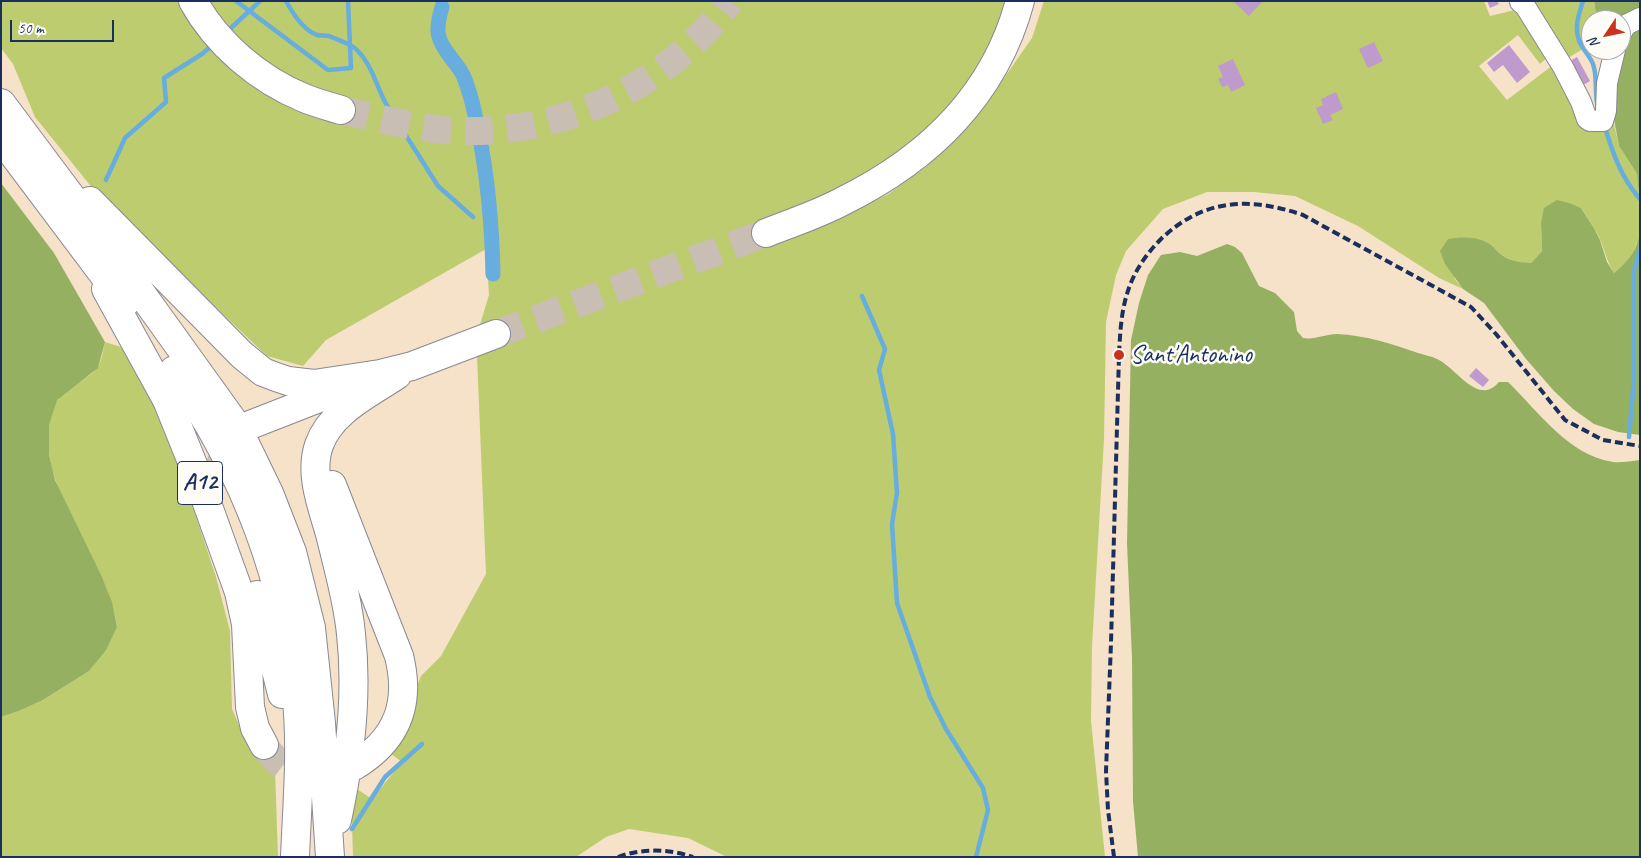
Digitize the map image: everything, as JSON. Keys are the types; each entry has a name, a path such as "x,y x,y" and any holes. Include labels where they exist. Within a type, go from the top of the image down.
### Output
{"highway":[{"path":"193,1 217,35 259,73 305,99 341,110"},
{"path":"766,233 842,202 884,180 942,133 971,101 991,72 1011,30 1020,1"},
{"path":"1,103 236,425 269,492 292,552 311,628 323,751 330,856"},
{"path":"1,138 164,354 201,410 234,470 260,530 278,588 295,674 299,730 295,857"},
{"path":"38,152 112,222 242,355 263,372 288,381 314,384 380,374 412,366 496,334"},
{"name":"A12","path":"78,240 166,400 194,467 239,592 246,624 250,707 256,728 264,745"},
{"path":"330,856 346,781 352,716 353,670 351,634 346,600 320,501 316,477 316,456 328,427 342,412 412,366"},
{"path":"250,425 380,374"},
{"path":"354,766 374,753 393,729 402,707 404,682 399,656 330,475 330,456 336,435 365,396"},
{"path":"221,487 225,504 257,592 282,690 289,857"}],"street":[{"path":"1520,2 1529,12 1564,67 1581,102 1595,120 1606,112 1607,83 1613,60"}],"green space":[{"path":"1,1 1005,1 1003,19 963,94 924,137 874,172 766,225 752,228 750,237 754,244 766,248 887,195 926,167 981,111 1032,38 1044,1 1484,1 1490,16 1519,9 1551,54 1540,64 1518,35 1479,66 1507,100 1557,62 1587,126 1612,115 1619,146 1637,174 1640,208 1639,238 1625,264 1614,273 1598,235 1581,208 1541,223 1542,251 1531,263 1506,258 1486,242 1454,278 1463,289 1439,278 1358,226 1295,196 1254,192 1207,192 1163,209 1126,251 1116,275 1106,322 1104,439 1092,647 1091,721 1105,857 727,857 688,838 629,829 606,837 576,857 353,857 351,785 372,799 402,762 390,753 421,676 441,656 486,574 477,356 504,345 496,324 478,331 489,295 486,249 326,340 303,366 267,356 102,200 35,117 13,64 1,48"},
{"path":"1524,1 1594,1 1595,10 1581,10 1581,50 1563,61"},
{"path":"1594,1 1640,1 1640,208 1637,174 1619,146 1603,60 1631,60 1631,10 1595,10"},
{"path":"1,183 54,253 105,342 98,368 57,400 49,425 49,455 55,480 102,577 112,602 117,627 106,650 89,671 43,700 1,717"},
{"path":"1557,200 1581,208 1594,228 1607,262 1614,273 1632,255 1640,231 1640,435 1618,432 1594,424 1573,409 1554,391 1526,359 1484,303 1463,289 1445,264 1440,251 1448,239 1472,238 1488,243 1509,259 1531,263 1542,251 1541,223 1544,208"},
{"path":"1227,244 1235,247 1242,253 1259,286 1275,293 1294,312 1297,331 1303,338 1337,334 1368,338 1437,359 1475,388 1491,389 1499,382 1508,382 1555,430 1582,451 1597,458 1613,462 1640,460 1640,857 1138,857 1133,801 1132,658 1127,543 1131,340 1139,303 1148,275 1161,255 1180,252 1197,256"},
{"path":"105,342 121,347 136,369 156,409 182,474 216,577 230,631 232,709 245,739 256,755 274,742 278,857 1,857 1,717 43,700 89,671 117,627 104,582 60,491 52,468 48,445 49,423 56,401 97,368"}],"building":[{"path":"1233,1 1263,1 1249,16"},
{"path":"1487,1 1497,1 1499,4 1490,8"},
{"path":"1374,42 1383,61 1368,68 1359,49"},
{"path":"1509,45 1530,72 1517,83 1503,65 1494,72 1487,63"},
{"path":"1577,57 1590,81 1578,88 1565,64"},
{"path":"1233,59 1245,85 1231,92 1228,85 1222,87 1218,79 1223,77 1218,66"},
{"path":"1336,92 1343,109 1330,115 1333,120 1323,124 1316,108 1323,105 1321,99"},
{"path":"1476,368 1489,380 1483,387 1469,376"}],"waterway":[{"path":"236,1 328,70 351,68 348,1"},
{"path":"231,28 260,1"},
{"path":"286,1 295,16 312,33 329,36 348,44 362,56 386,104 438,186 473,217"},
{"path":"1583,1 1577,30 1580,43 1592,61 1596,80 1598,108"},
{"path":"442,7 438,22 438,34 443,46 463,75 471,96 479,134 489,203 493,274"},
{"path":"106,180 125,138 166,102 164,78 210,47"},
{"path":"1604,124 1622,173 1640,199"},
{"path":"1629,437 1634,379 1634,271 1640,249"},
{"path":"862,296 885,349 879,370 893,434 897,493 892,524 897,603 930,697 946,729 983,788 988,810 976,857"},
{"path":"352,829 385,777 422,744"}],"tunnel":[{"path":"341,110 412,126 456,131 495,130 534,124 572,114 609,100 644,81 676,58 705,31 730,1"},
{"path":"496,334 766,233"},
{"path":"221,487 222,457 232,440"},
{"path":"264,745 275,759 288,769 303,776 321,778"}],"railway":[{"path":"1114,857 1108,810 1106,771 1121,324 1127,294 1136,271 1155,245 1177,225 1194,215 1228,205 1264,205 1303,215 1471,307 1496,334 1565,420 1603,440 1640,446"},
{"path":"618,857 646,851 675,852 693,857"}],"place":[{"name":"Sant'Antonino","path":"1119,355"}]}
